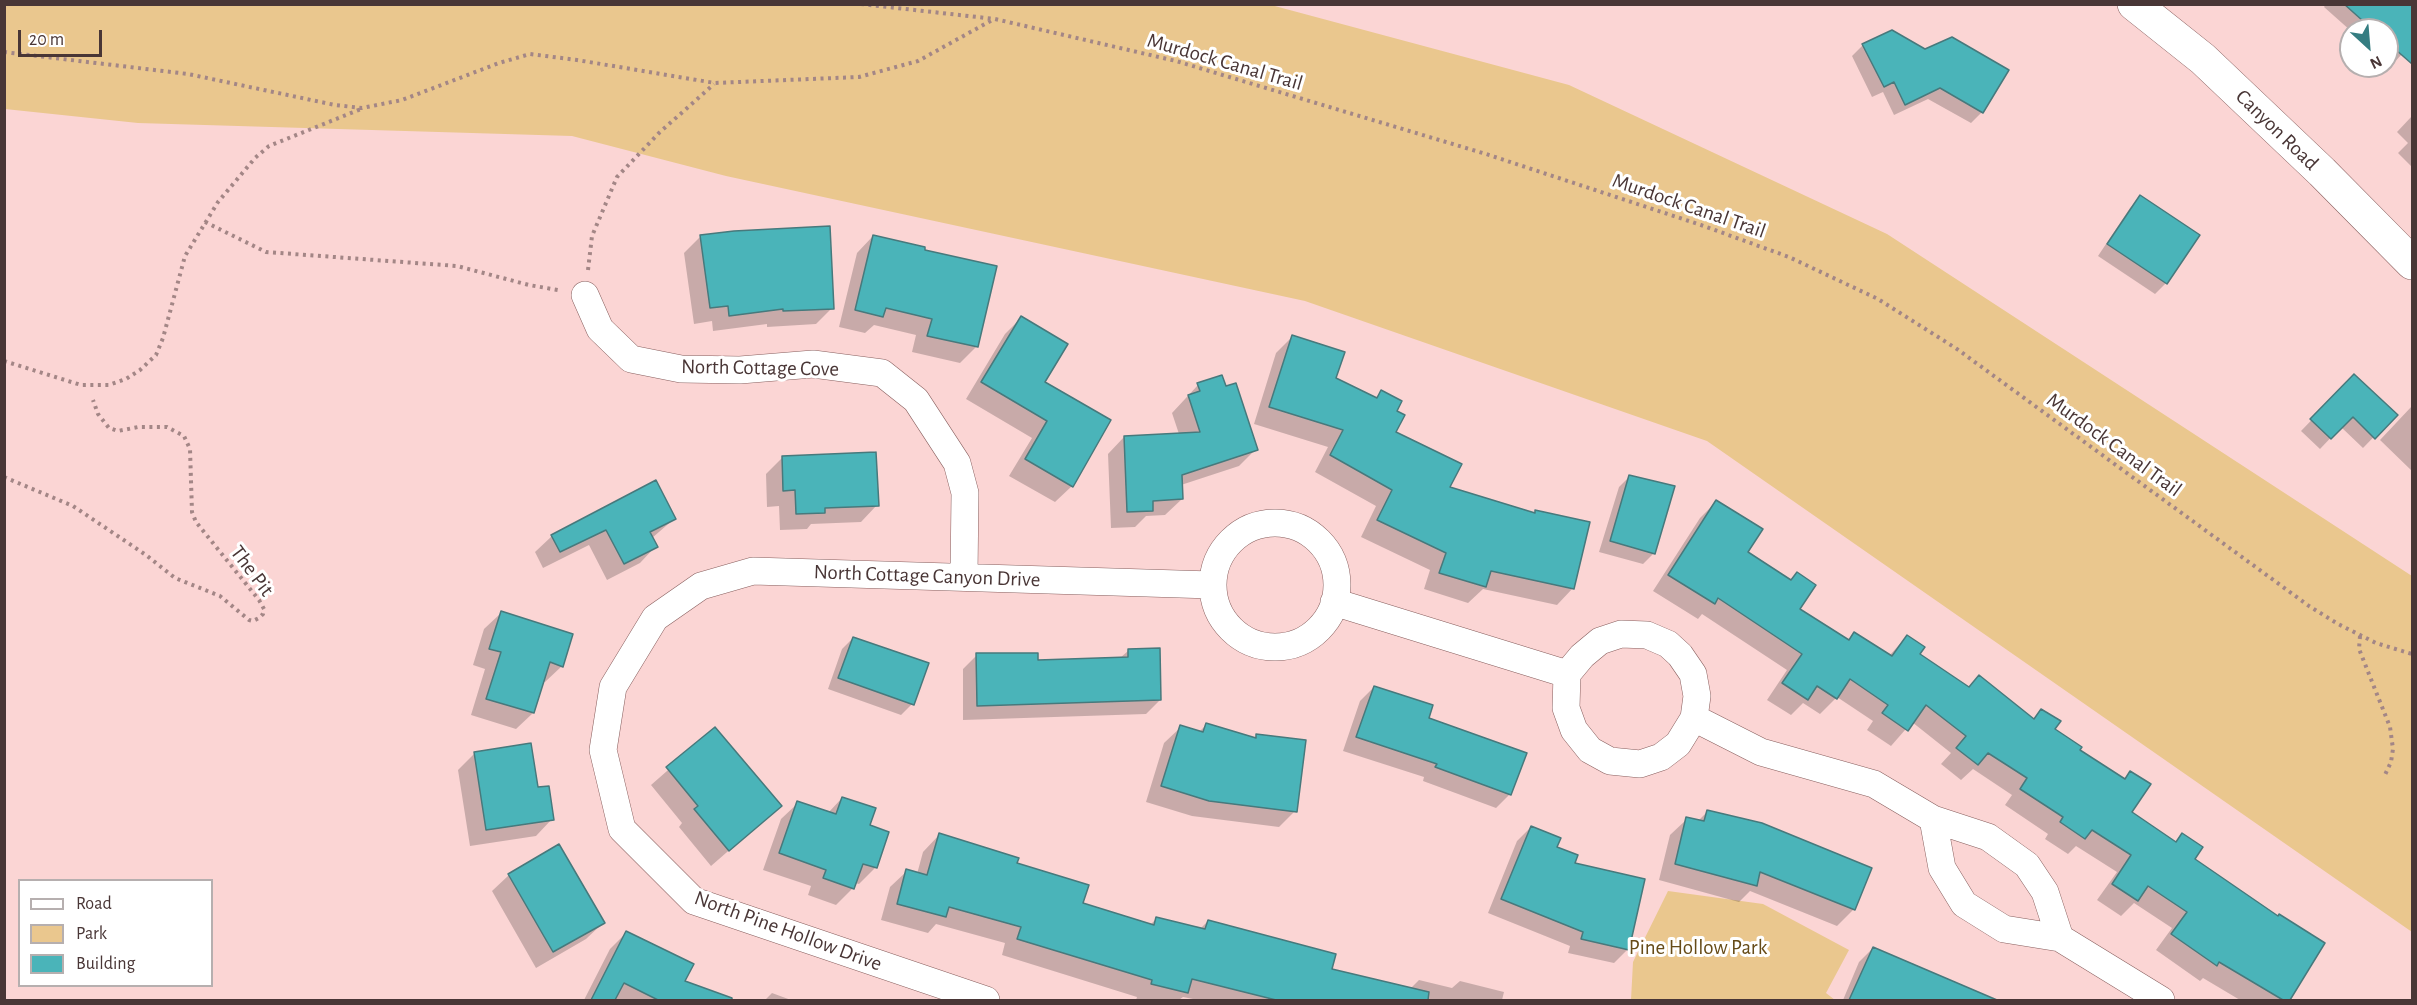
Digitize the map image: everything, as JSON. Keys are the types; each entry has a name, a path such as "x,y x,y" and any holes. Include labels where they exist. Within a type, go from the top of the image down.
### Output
{"main road":[{"name":"Canyon Road","path":"2134,4 2203,59 2322,172 2412,263"}],"street":[{"name":"North Cottage Cove","path":"585,295 600,329 631,359 681,369 740,370 813,364 882,373 916,400 957,462 965,493 964,576"},
{"path":"1284,523 1304,529 1321,542 1332,560 1337,581 1334,602 1326,620 1312,634 1295,644 1276,647 1256,644 1239,636 1224,622 1216,604 1212,585 1216,564 1226,545 1242,531 1262,524 1284,523"},
{"name":"North Cottage Canyon Drive","path":"655,618 701,586 753,571 1212,585"},
{"path":"1334,602 1567,674"},
{"name":"North Pine Hollow Drive","path":"655,618 613,687 603,750 622,829 694,901 986,1000"},
{"path":"1621,634 1647,635 1674,649 1693,674 1697,696 1694,718 1678,744 1661,757 1640,764 1610,761 1590,750 1574,730 1566,708 1567,674 1582,656 1600,642 1621,634"},
{"path":"1694,718 1761,752 1874,784 1933,819 1988,837 2027,865 2045,892 2060,938"},
{"path":"1933,819 1942,868 1964,904 2004,929 2060,938 2161,1000"}],"path":[{"name":"Murdock Canal Trail","path":"861,4 995,19 1176,61 1486,154 1701,225 1789,257 1878,299 1957,350 2310,606 2360,636 2412,654"},
{"path":"4,361 81,385 110,385 140,370 156,355 185,256 218,202 255,158 269,146 362,108 402,100 499,63 530,54 715,83 859,77 918,61 995,19"},
{"path":"4,52 188,74 335,105 362,108"},
{"path":"205,222 266,252 457,266 529,285 585,295 592,236 617,177 659,133 715,83"},
{"name":"The Pit","path":"4,477 73,506 146,555 175,578 220,596 249,620 254,621 259,618 264,609 259,600 196,522 192,512 190,449 184,436 167,427 138,427 118,431 110,428 98,414 93,400"},
{"path":"2360,636 2359,649 2391,733 2392,756 2384,777"}],"green space":[{"path":"5,4 1271,5 1569,85 1887,234 2412,576 2412,932 1707,441 1305,301 726,176 572,136 138,123 5,109"},
{"name":"Pine Hollow Park","path":"1668,891 1763,904 1849,950 1826,993 1835,1000 1631,1000 1633,962"}],"building":[{"path":"2344,4 2412,4 2412,64 2399,53 2399,18 2360,18"},
{"path":"1892,30 1925,49 1952,37 2009,70 1983,113 1940,88 1905,105 1894,82 1884,87 1862,44"},
{"path":"2140,195 2200,235 2167,284 2107,244"},
{"path":"830,226 834,309 783,311 783,309 729,316 728,306 710,308 700,235"},
{"path":"873,235 925,247 925,250 997,266 978,347 927,336 932,319 886,308 883,317 855,310"},
{"path":"1021,316 1068,344 1045,382 1111,420 1073,487 1025,459 1047,421 981,382"},
{"path":"1292,335 1345,352 1336,378 1377,398 1381,390 1402,401 1397,411 1405,415 1396,432 1462,464 1450,487 1535,513 1535,510 1590,522 1574,589 1491,571 1486,587 1439,573 1446,553 1377,520 1392,490 1330,455 1343,430 1269,407"},
{"path":"2354,374 2398,415 2375,439 2353,417 2331,439 2310,419"},
{"path":"1222,375 1226,386 1236,383 1258,450 1182,475 1183,499 1153,501 1153,511 1127,512 1124,436 1200,432 1188,395 1200,391 1197,383"},
{"path":"876,452 879,506 825,508 825,513 796,514 795,490 783,491 782,456"},
{"path":"1629,475 1675,486 1655,554 1610,541"},
{"path":"656,480 676,519 650,532 658,547 624,564 606,530 560,552 551,535"},
{"path":"1716,500 1763,529 1748,552 1791,580 1797,572 1816,585 1800,609 1849,640 1854,632 1892,656 1907,635 1925,647 1920,654 1969,687 1979,675 2034,719 2041,709 2061,721 2055,729 2082,747 2080,750 2125,779 2130,771 2151,784 2132,812 2176,842 2182,833 2203,847 2195,859 2278,916 2279,914 2325,943 2290,1000 2283,1000 2219,962 2217,966 2171,934 2187,912 2148,886 2138,901 2112,884 2131,855 2092,830 2085,839 2060,822 2063,817 2020,789 2027,778 1988,753 1978,765 1956,748 1966,736 1926,705 1908,731 1882,713 1888,705 1850,679 1837,699 1817,686 1808,700 1782,683 1802,654 1718,598 1715,604 1668,575"},
{"path":"501,611 573,634 563,667 550,662 534,713 486,699 501,652 489,649"},
{"path":"853,637 929,663 914,705 838,678"},
{"path":"1160,648 1161,700 977,706 976,653 1038,653 1038,660 1128,657 1128,649"},
{"path":"1374,686 1433,705 1429,718 1527,753 1511,795 1435,767 1437,764 1356,737"},
{"path":"1206,723 1256,738 1256,734 1306,740 1297,812 1209,801 1161,786 1180,725 1203,732"},
{"path":"715,727 782,806 729,851 694,809 698,806 666,767"},
{"path":"531,743 538,787 549,786 554,820 486,830 474,752"},
{"path":"842,797 876,808 870,825 889,832 877,868 863,864 854,889 823,878 826,870 779,853 797,801 836,814"},
{"path":"1707,810 1762,823 1872,868 1855,910 1760,872 1757,886 1675,864 1686,817 1704,821"},
{"path":"1531,826 1561,838 1557,847 1578,855 1575,863 1645,879 1629,950 1581,939 1583,932 1501,899"},
{"path":"939,833 1019,858 1017,863 1089,885 1083,903 1154,925 1156,917 1205,929 1208,920 1336,954 1332,969 1429,992 1428,1000 1276,1000 1192,979 1188,993 1151,984 1152,980 1017,939 1021,927 949,907 946,917 897,904 906,869 927,875"},
{"path":"559,844 605,923 553,952 508,874"},
{"path":"626,931 694,964 685,981 732,998 732,1000 658,1000 624,983 615,1000 591,1000"},
{"path":"1873,947 1997,1000 1849,1000"}]}
